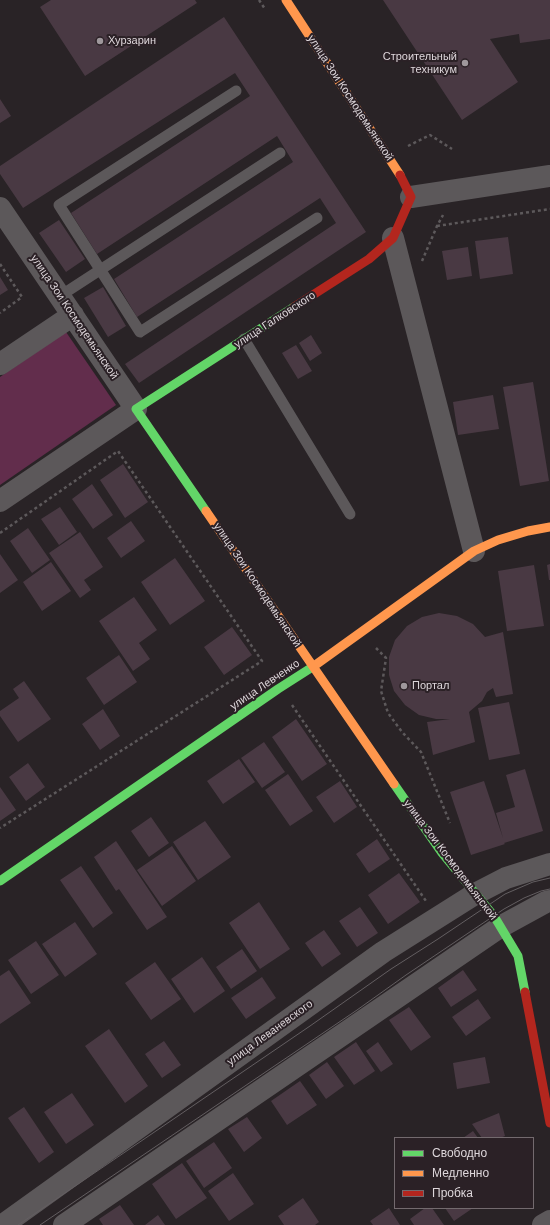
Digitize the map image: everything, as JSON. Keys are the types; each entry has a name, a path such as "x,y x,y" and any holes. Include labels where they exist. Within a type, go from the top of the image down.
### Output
{"street":[{"name":"улица Зои Космодемьянской","path":"286,0 400,175 411,197"},
{"path":"411,197 550,176"},
{"name":"улица Галковского","path":"0,501 136,409 369,259 393,238 411,197"},
{"name":"улица Зои Космодемьянской","path":"0,208 136,409 442,853 494,916 518,956 550,1123"},
{"path":"393,238 474,551"},
{"path":"0,364 73,315"},
{"name":"улица Левченко","path":"0,881 313,667 474,551 498,540 528,530 550,527"},
{"name":"улица Леваневского","path":"3,1225 383,952 475,894 506,878 550,864"},
{"path":"64,1225 500,927 550,901"},
{"path":"543,1225 550,1221"}],"lane":[{"path":"236,91 59,205 140,332 317,218"},
{"path":"60,296 280,153"},
{"path":"244,339 350,514"}],"path":[{"path":"437,226 550,209"},
{"path":"0,264 22,297 0,313"},
{"path":"0,533 118,452 262,661 0,828"},
{"path":"371,643 386,658 381,691 388,713 402,732 421,752 451,826"},
{"path":"291,703 429,905"}],"shaded area":[{"path":"66,332 116,405 0,485 0,377"}],"building":[{"name":"Хурзарин","path":"51,0 195,0 197,3 85,76 40,7"},
{"name":"Строительный техникум","path":"383,0 550,0 550,39 520,43 519,34 490,39 518,82 462,120"},
{"path":"224,17 366,232 139,383 125,364 336,223 320,198 137,317 114,279 293,162 277,136 97,254 71,213 250,96 235,73 23,208 0,174 0,166"},
{"path":"0,99 11,116 0,123"},
{"path":"59,220 85,259 66,272 39,233"},
{"path":"508,237 513,274 480,279 475,241"},
{"path":"468,247 472,276 447,280 442,251"},
{"path":"0,277 8,290 0,295"},
{"path":"103,287 126,326 108,337 84,298"},
{"path":"311,335 322,353 310,361 299,343"},
{"path":"296,345 312,371 298,379 282,353"},
{"path":"533,382 549,481 520,486 503,387"},
{"path":"493,395 499,429 458,435 453,402"},
{"path":"123,464 148,502 125,518 100,480"},
{"path":"92,484 113,515 93,529 72,499"},
{"path":"60,507 77,532 59,545 41,519"},
{"path":"131,521 145,541 121,558 107,538"},
{"path":"28,528 50,560 32,573 10,541"},
{"path":"80,532 103,567 84,580 91,590 80,598 49,553"},
{"path":"0,554 18,580 0,593"},
{"path":"175,558 205,601 170,625 141,582"},
{"path":"51,562 71,591 42,611 23,582"},
{"path":"550,564 550,580 549,580 547,565"},
{"path":"534,565 544,626 507,631 498,571"},
{"path":"134,597 157,630 139,643 150,659 133,671 99,621"},
{"path":"439,613 457,616 473,624 485,637 503,632 513,694 496,697 493,688 487,692 482,701 469,712 475,742 433,755 427,722 450,719 436,719 419,715 405,705 394,691 389,675 389,657 395,640 407,626 422,617"},
{"path":"232,627 252,655 224,675 204,647"},
{"path":"119,655 137,682 104,705 86,678"},
{"path":"24,681 51,719 18,742 0,716 0,711 19,698 13,689"},
{"path":"509,702 520,754 489,760 478,708"},
{"path":"103,709 120,736 100,750 82,724"},
{"path":"296,719 327,764 302,781 272,737"},
{"path":"264,742 285,772 262,788 241,758"},
{"path":"239,759 255,782 223,804 207,781"},
{"path":"28,763 45,787 26,801 9,777"},
{"path":"525,769 543,831 471,855 450,792 484,781 503,838 496,813 515,807 506,775"},
{"path":"288,774 313,811 290,826 265,790"},
{"path":"340,781 357,807 334,823 316,797"},
{"path":"0,787 16,810 0,821"},
{"path":"151,817 169,843 149,857 131,831"},
{"path":"205,821 231,857 198,880 173,842"},
{"path":"377,839 390,859 369,873 356,854"},
{"path":"116,841 167,917 147,930 119,889 116,891 94,857"},
{"path":"172,846 196,881 162,906 137,870"},
{"path":"81,866 113,913 93,928 60,880"},
{"path":"399,873 420,902 388,924 368,895"},
{"path":"259,902 290,949 260,969 229,923"},
{"path":"360,907 378,933 357,947 339,921"},
{"path":"75,922 97,954 65,977 42,944"},
{"path":"324,930 341,954 322,967 305,943"},
{"path":"36,941 59,975 31,994 8,960"},
{"path":"242,949 257,971 231,989 216,967"},
{"path":"202,957 225,991 194,1013 171,979"},
{"path":"155,962 181,999 151,1020 125,983"},
{"path":"9,970 31,1003 0,1024 0,976"},
{"path":"463,970 477,990 451,1007 438,988"},
{"path":"262,977 276,998 246,1019 231,998"},
{"path":"478,999 491,1018 466,1036 452,1017"},
{"path":"409,1007 431,1037 411,1051 389,1020"},
{"path":"109,1029 148,1086 125,1103 85,1046"},
{"path":"164,1041 181,1065 162,1078 145,1054"},
{"path":"356,1042 375,1071 354,1085 334,1057"},
{"path":"378,1042 393,1064 381,1072 366,1051"},
{"path":"485,1057 490,1083 457,1089 453,1063"},
{"path":"327,1062 344,1086 326,1099 309,1075"},
{"path":"300,1081 317,1105 287,1125 271,1101"},
{"path":"72,1093 94,1125 66,1144 44,1112"},
{"path":"24,1107 54,1152 39,1163 8,1118"},
{"path":"499,1113 505,1136 481,1137 472,1124"},
{"path":"247,1117 262,1138 244,1152 228,1129"},
{"path":"473,1131 477,1137 464,1137"},
{"path":"214,1142 232,1168 204,1188 186,1161"},
{"path":"182,1163 207,1198 176,1219 152,1184"},
{"path":"233,1173 254,1204 229,1221 208,1191"},
{"path":"303,1198 319,1222 315,1225 284,1225 278,1216"},
{"path":"120,1205 134,1225 103,1225 99,1219"},
{"path":"389,1208 400,1225 373,1225 370,1221"},
{"path":"424,1209 433,1209 444,1225 414,1225 410,1219"},
{"path":"446,1209 472,1209 454,1221"},
{"path":"158,1215 165,1225 145,1225"}],"tram line":[{"path":"18,1225 391,969 505,894 533,882 550,878"},
{"path":"40,1225 504,909 524,898 550,889"}],"traffic: fast":[{"path":"206,511 136,409 294,307"},
{"path":"0,881 278,689 314,666"},
{"path":"394,784 442,853 494,916 518,956 525,992"}],"traffic: slow":[{"path":"286,0 400,175"},
{"path":"206,511 394,784"},
{"path":"314,666 474,551 498,540 528,531 550,527"}],"traffic: jam":[{"path":"294,307 369,259 393,238 411,197 400,175"},
{"path":"525,992 550,1123"}],"place":[{"name":"Хурзарин","path":"100,41"},
{"name":"Строительный техникум","path":"465,63"},
{"name":"Портал","path":"404,686"}]}
